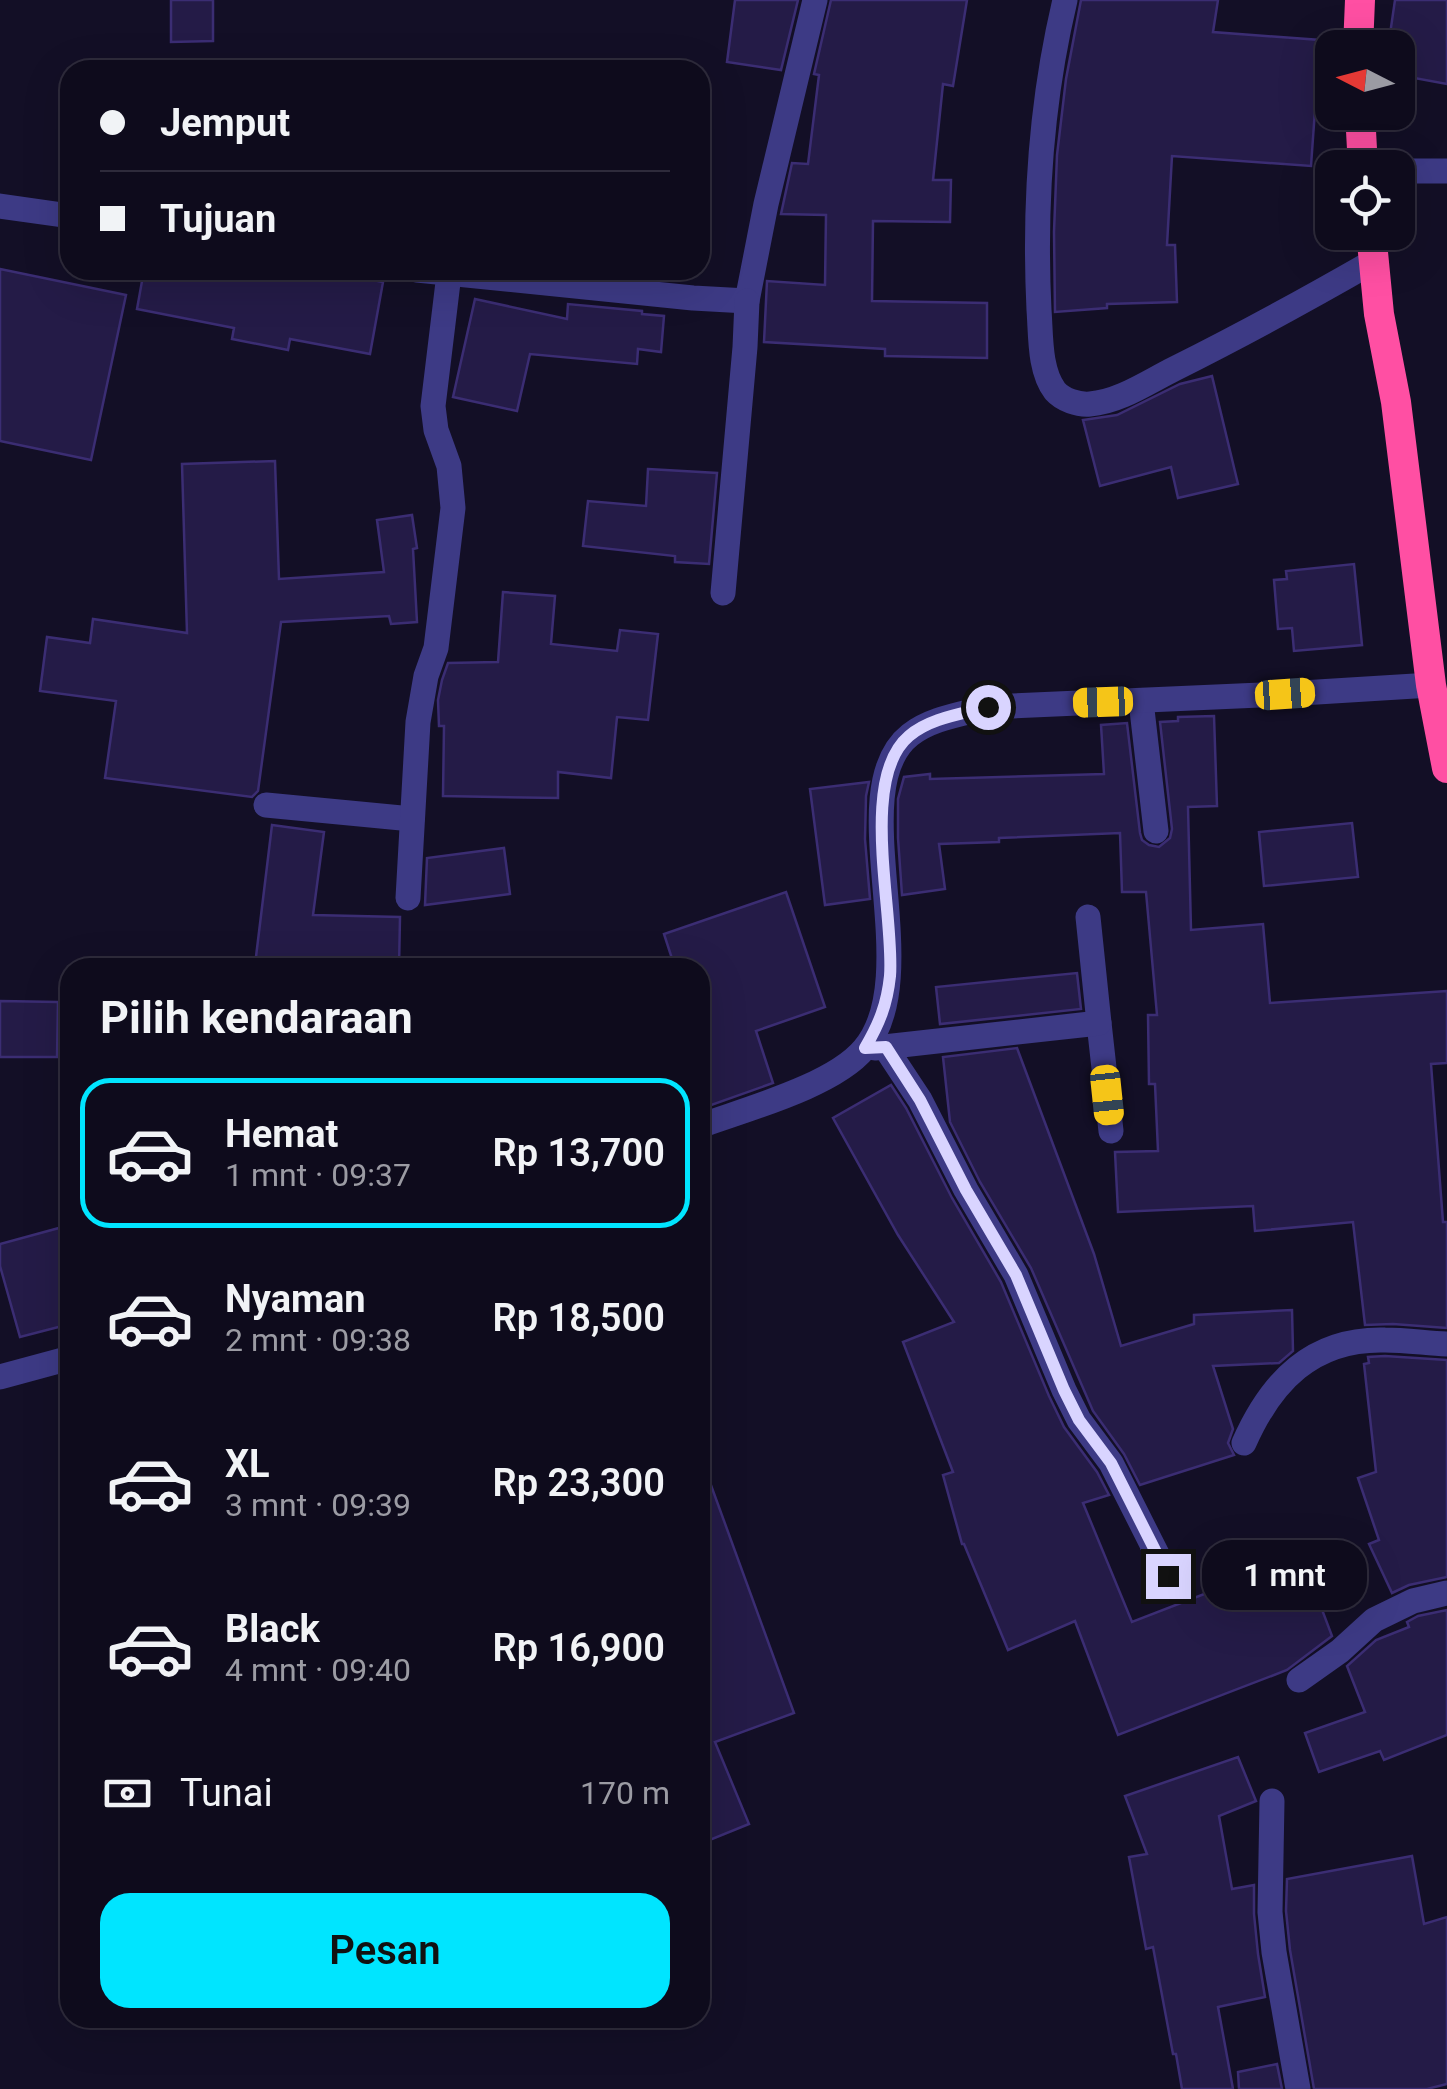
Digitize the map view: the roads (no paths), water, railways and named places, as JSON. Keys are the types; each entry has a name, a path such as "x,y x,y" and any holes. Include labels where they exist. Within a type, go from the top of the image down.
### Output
{"highway":[{"path":"1359,30 1360,0"},
{"path":"1372,250 1379,314 1396,402 1431,684 1447,768"}],"street":[{"path":"723,593 747,301 815,0"},
{"path":"1065,0 1044,122 1037,269 1044,360 1056,391 1065,399 1089,404 1120,396 1256,328 1368,250"},
{"path":"1415,171 1447,171"},
{"path":"0,206 60,215"},
{"path":"408,898 418,722 426,676 436,648 453,508 450,466 436,430 433,406 447,280"},
{"path":"509,280 747,301"},
{"path":"875,1048 890,975 883,869 884,784 890,761 911,734 944,718 988,707 1431,684"},
{"path":"1141,700 1156,831"},
{"path":"266,805 412,818"},
{"path":"1088,917 1111,1131"},
{"path":"710,1122 811,1085 875,1048 1098,1023"},
{"path":"875,1048 920,1100 1016,1275 1079,1420 1111,1463 1168,1576"},
{"path":"1244,1444 1258,1411 1285,1378 1312,1356 1348,1343 1381,1340 1447,1344"},
{"path":"0,1376 60,1361"},
{"path":"1299,1680 1374,1620 1413,1602 1447,1594"},
{"path":"1272,1801 1272,1932 1298,2089"}]}
